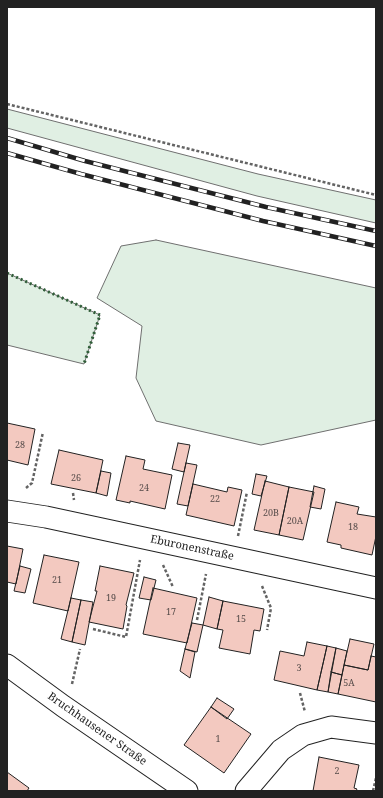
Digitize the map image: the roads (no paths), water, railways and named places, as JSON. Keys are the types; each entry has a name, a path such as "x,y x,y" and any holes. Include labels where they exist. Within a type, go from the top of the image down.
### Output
{"street":[{"name":"Eburonenstraße","path":"7,511 46,517 376,588"},
{"name":"Bruchhausener Straße","path":"7,665 59,703 187,791"},
{"path":"246,791 281,750 303,735 331,727 376,733"}],"railway":[{"path":"7,138 85,161 266,207 376,231"},
{"path":"7,153 81,174 263,221 376,246"}]}
